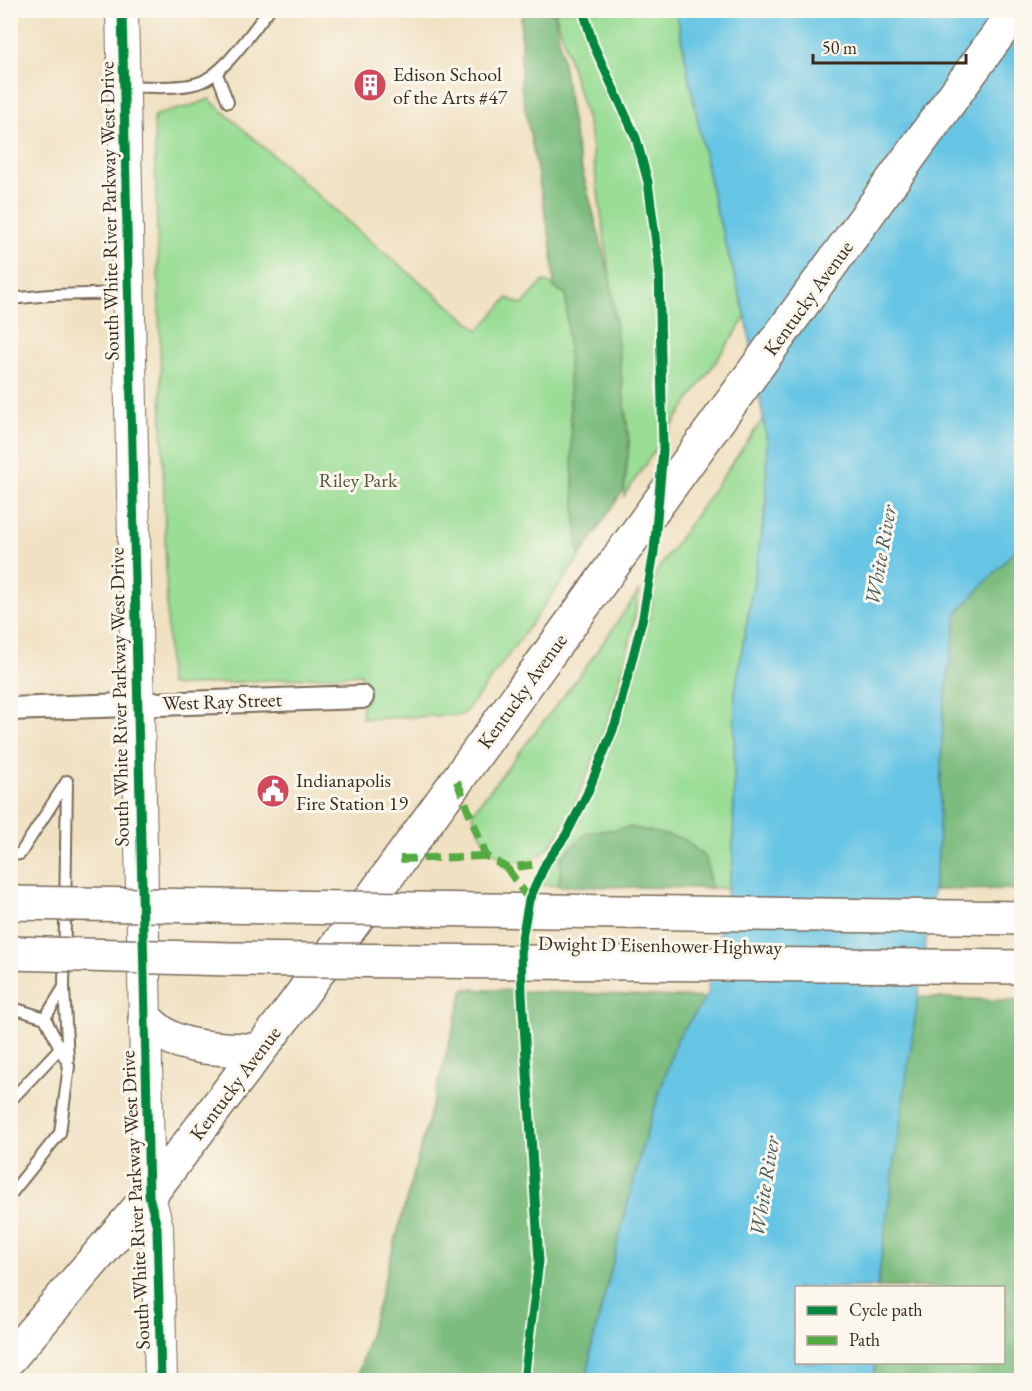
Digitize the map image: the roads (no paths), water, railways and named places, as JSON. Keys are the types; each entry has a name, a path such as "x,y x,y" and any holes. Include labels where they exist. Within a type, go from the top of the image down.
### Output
{"main road":[{"name":"Kentucky Avenue","path":"10,1358 148,1196 260,1050 1016,10"},
{"name":"Dwight D Eisenhower Highway","path":"10,903 1022,918"},
{"name":"Dwight D Eisenhower Highway","path":"10,953 1022,968"},
{"path":"145,1019 167,1036 186,1044 202,1048 260,1050"}],"street":[{"name":"South White River Parkway West Drive","path":"122,10 148,1196 158,1227 161,1380"},
{"name":"West Ray Street","path":"10,709 362,697"}],"lane":[{"path":"124,86 157,87 196,84 217,74 269,10"},
{"path":"217,74 228,102"},
{"path":"10,299 50,295 129,293"},
{"path":"10,855 20,854 67,781 64,987 69,1066 60,1133 10,1195"},
{"path":"45,1018 64,987"},
{"path":"10,1007 45,1018 69,1066"},
{"path":"10,1101 60,1048"}],"water":[{"name":"White River","path":"676,11 1021,11 1021,544 957,613 943,713 938,856 877,1286 795,1286 795,1364 875,1364 874,1380 587,1380 591,1349 642,1148 677,1039 706,998 733,862 735,692 766,507 767,441 746,317 713,198"}],"place":[{"name":"Edison School of the Arts #47","path":"370,85"},
{"name":"Indianapolis Fire Station 19","path":"273,791"}],"park label":[{"name":"Riley Park","path":"358,480"}]}
